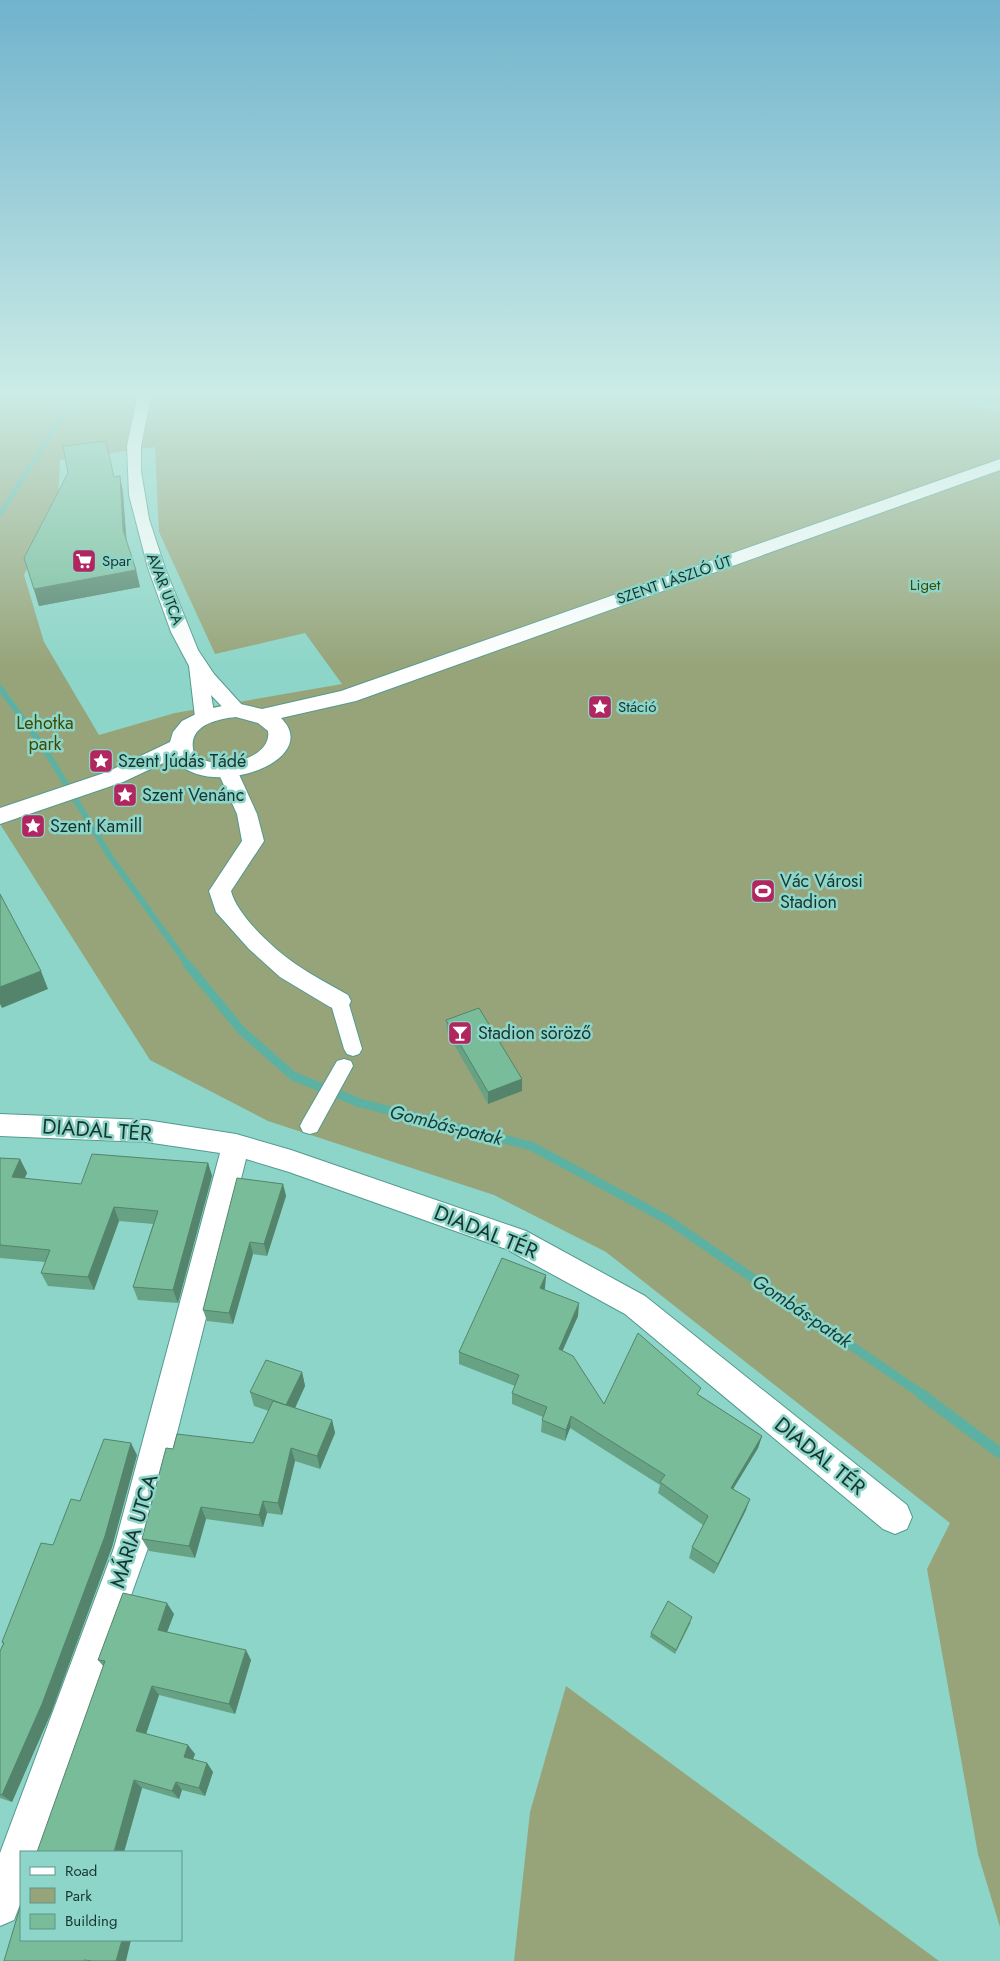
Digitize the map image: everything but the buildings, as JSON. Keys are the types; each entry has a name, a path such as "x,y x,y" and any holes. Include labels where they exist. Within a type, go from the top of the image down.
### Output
{"main road":[{"name":"SZENT LÁSZLÓ ÚT","path":"348,696 945,484"},
{"path":"264,716 348,696"},
{"path":"279,732 348,696"},
{"path":"236,710 264,716 274,723 279,732 279,742 273,752 262,760 247,766 227,770 211,769 195,764 184,756 180,746 182,735 205,716 236,710"},
{"path":"0,816 115,776 180,746"},
{"path":"115,776 195,764"}],"street":[{"name":"AVAR UTCA","path":"133,484 145,537 176,621 198,666 236,710"},
{"path":"198,666 205,716"},
{"path":"227,770 247,814 253,841 220,891 224,907 288,971 339,1000 353,1049"},
{"path":"310,1126 344,1066"},
{"name":"DIADAL TÉR","path":"0,1124 146,1132 236,1145 291,1161 516,1240 636,1305 895,1517"},
{"name":"MÁRIA UTCA","path":"20,1851 131,1548 236,1145"},
{"name":"MÁRIA UTCA","path":"0,1906 20,1851"}],"green space":[{"path":"0,484 59,484 58,502 24,575 44,642 99,735 175,713 342,684 305,633 215,654 159,532 157,484 1000,484 1000,1927 978,1854 927,1569 950,1523 606,1252 494,1195 268,1121 150,1060 0,824"},
{"path":"566,1686 939,1961 514,1961 530,1812"}],"waterway":[{"name":"Gombás-patak","path":"0,514 19,484"},
{"name":"Gombás-patak","path":"0,688 44,748 111,858 188,965"},
{"name":"Gombás-patak","path":"187,964 241,1030 293,1076 360,1103 531,1146 668,1220 923,1395"},
{"name":"Gombás-patak","path":"921,1394 1000,1453"}],"place":[{"name":"Spar","path":"84,561"},
{"name":"Stáció","path":"600,707"},
{"name":"Szent Júdás Tádé","path":"101,761"},
{"name":"Szent Venánc","path":"125,795"},
{"name":"Szent Kamill","path":"33,826"},
{"name":"Vác Városi Stadion","path":"763,891"},
{"name":"Stadion söröző","path":"460,1033"}],"park label":[{"name":"Liget","path":"925,585"},
{"name":"Lehotka park","path":"45,733"}]}
